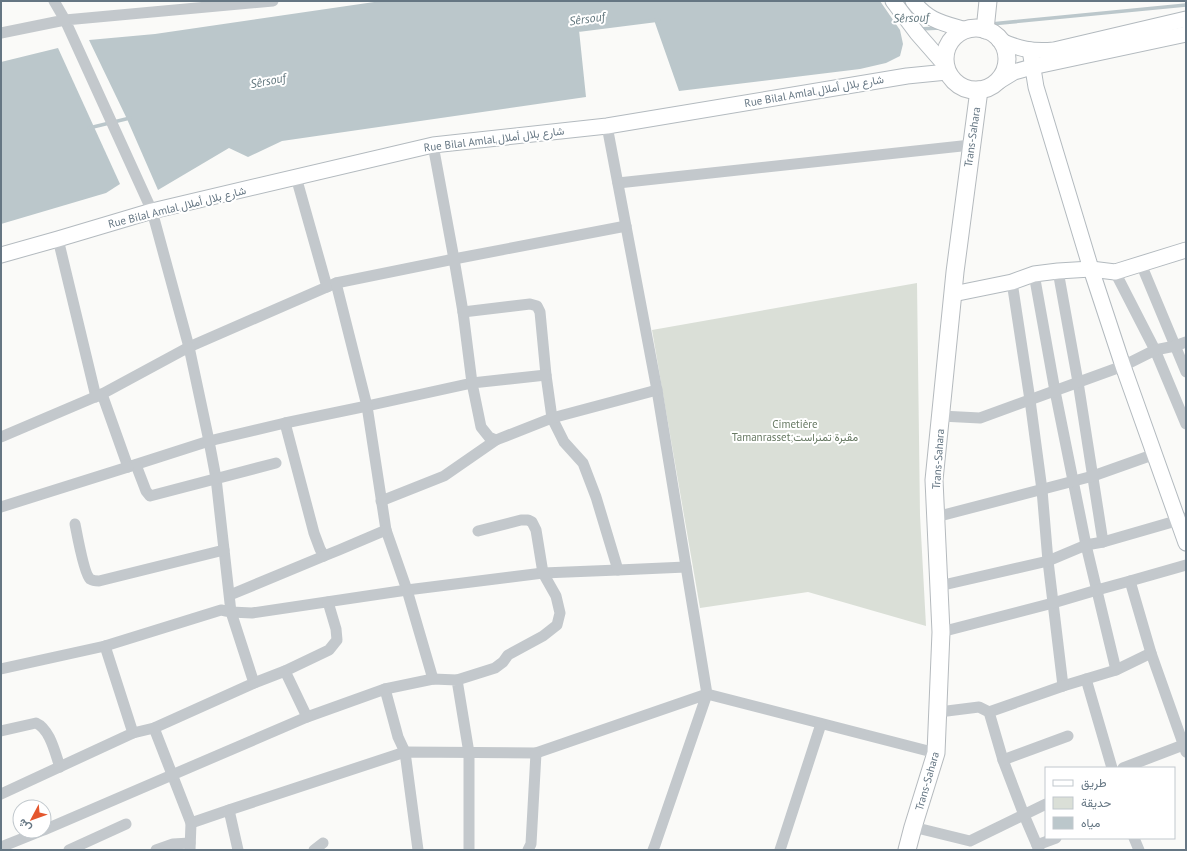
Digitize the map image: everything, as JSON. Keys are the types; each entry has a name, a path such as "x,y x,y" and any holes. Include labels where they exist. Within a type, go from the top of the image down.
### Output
{"main road":[{"path":"893,1 946,68 953,80 960,86 969,90 988,88 1014,72 1032,66 1186,34"},
{"path":"913,1 924,14 935,20 966,30"},
{"path":"985,30 988,1"},
{"path":"946,68 946,52 951,41 958,34 966,30 985,30 1014,47 1042,51 1054,50 1186,19"},
{"path":"996,83 1002,76 1006,66 1004,47 1000,40"},
{"path":"1030,50 1036,87 1091,269 1154,454 1182,520 1186,543"},
{"name":"Rue Bilal Amlal,شارع بلال أملال","path":"1,255 152,211 433,146 607,126 946,68"},
{"name":"Trans-Sahara","path":"907,850 936,752 939,712 941,632 934,480 954,272 979,90"},
{"path":"953,294 1012,282 1034,274 1091,269 1115,272 1186,250"}],"street":[{"path":"54,1 65,20 152,211 189,347 209,441 216,478 231,612 254,683"},
{"path":"1,33 65,20 273,1"},
{"path":"607,126 657,390 707,694 653,850"},
{"path":"618,183 971,145"},
{"path":"433,146 454,259 463,312 472,383 481,426 489,437 496,440"},
{"path":"296,177 331,285 367,406 386,530 407,590 433,679"},
{"path":"1,437 99,395 189,347 331,285 454,259 626,226"},
{"path":"58,239 99,395 132,466 150,496 276,463"},
{"path":"1141,264 1186,372"},
{"path":"1058,271 1078,382 1103,542"},
{"path":"1115,272 1155,350 1186,424"},
{"path":"1034,274 1072,482 1096,590 1116,670"},
{"path":"1012,282 1042,490 1048,561 1063,686"},
{"path":"463,312 530,304 537,306 540,312 552,418 564,442 583,464 596,497 618,570"},
{"path":"941,416 980,418 1123,366 1155,350 1186,342"},
{"path":"1,507 209,441 285,423 472,383 546,375"},
{"path":"381,501 444,476 496,440 552,418 657,390"},
{"path":"285,423 314,533 324,556"},
{"path":"936,517 1093,476 1154,454"},
{"path":"52,826 306,717 385,689 433,679 457,680 495,668 503,662 508,655 543,636 557,625 560,613 556,596 544,573 536,530 532,522 528,520 521,520 478,531"},
{"path":"939,586 1048,561 1086,546 1182,520"},
{"path":"75,524 84,564 89,578 93,581 99,581 224,550"},
{"path":"230,595 386,530"},
{"path":"941,632 1130,582 1186,565"},
{"path":"1,669 105,646 222,610 252,614 407,590 544,573 686,567"},
{"path":"1126,767 1185,747 1151,653 1130,582"},
{"path":"1,794 133,733 154,728 254,683 285,671 329,650 337,640 336,629 328,602"},
{"path":"105,646 133,733"},
{"path":"939,712 979,707 989,712 1063,686 1116,670 1151,653"},
{"path":"285,671 306,717"},
{"path":"457,680 469,753 469,850"},
{"path":"1086,680 1112,767"},
{"path":"385,689 398,736 405,752 418,850"},
{"path":"191,823 405,752 536,753 707,694 936,752"},
{"path":"989,712 1002,760 1038,848 1054,839"},
{"path":"1,731 36,723 40,725 47,732 60,766"},
{"path":"780,850 821,724"},
{"path":"154,728 191,823 190,847 173,844 156,850"},
{"path":"1002,760 1068,736"},
{"path":"528,850 531,844 536,753"},
{"path":"913,827 971,846 1045,804"},
{"path":"229,810 238,850"},
{"path":"69,850 126,824"},
{"path":"1,847 21,839"},
{"path":"1134,839 1139,850"}],"green space":[{"name":"Cimetière Tamanrasset;مقبرة تمنراست","path":"917,283 920,515 926,626 808,592 700,608 652,330"}],"water":[{"path":"381,1 880,1 900,30 903,44 900,56 886,63 860,69 679,91 654,20 579,30 586,97 282,141 248,157 229,148 158,190 127,119 89,40 155,34"},
{"path":"58,48 120,184 106,193 1,224 1,62"}],"waterway":[{"name":"Sêrsouf","path":"991,24 1186,5"},
{"name":"Sêrsouf","path":"580,30 659,20"},
{"name":"Sêrsouf","path":"919,29 941,28"},
{"name":"Sêrsouf","path":"89,128 130,118"}]}
